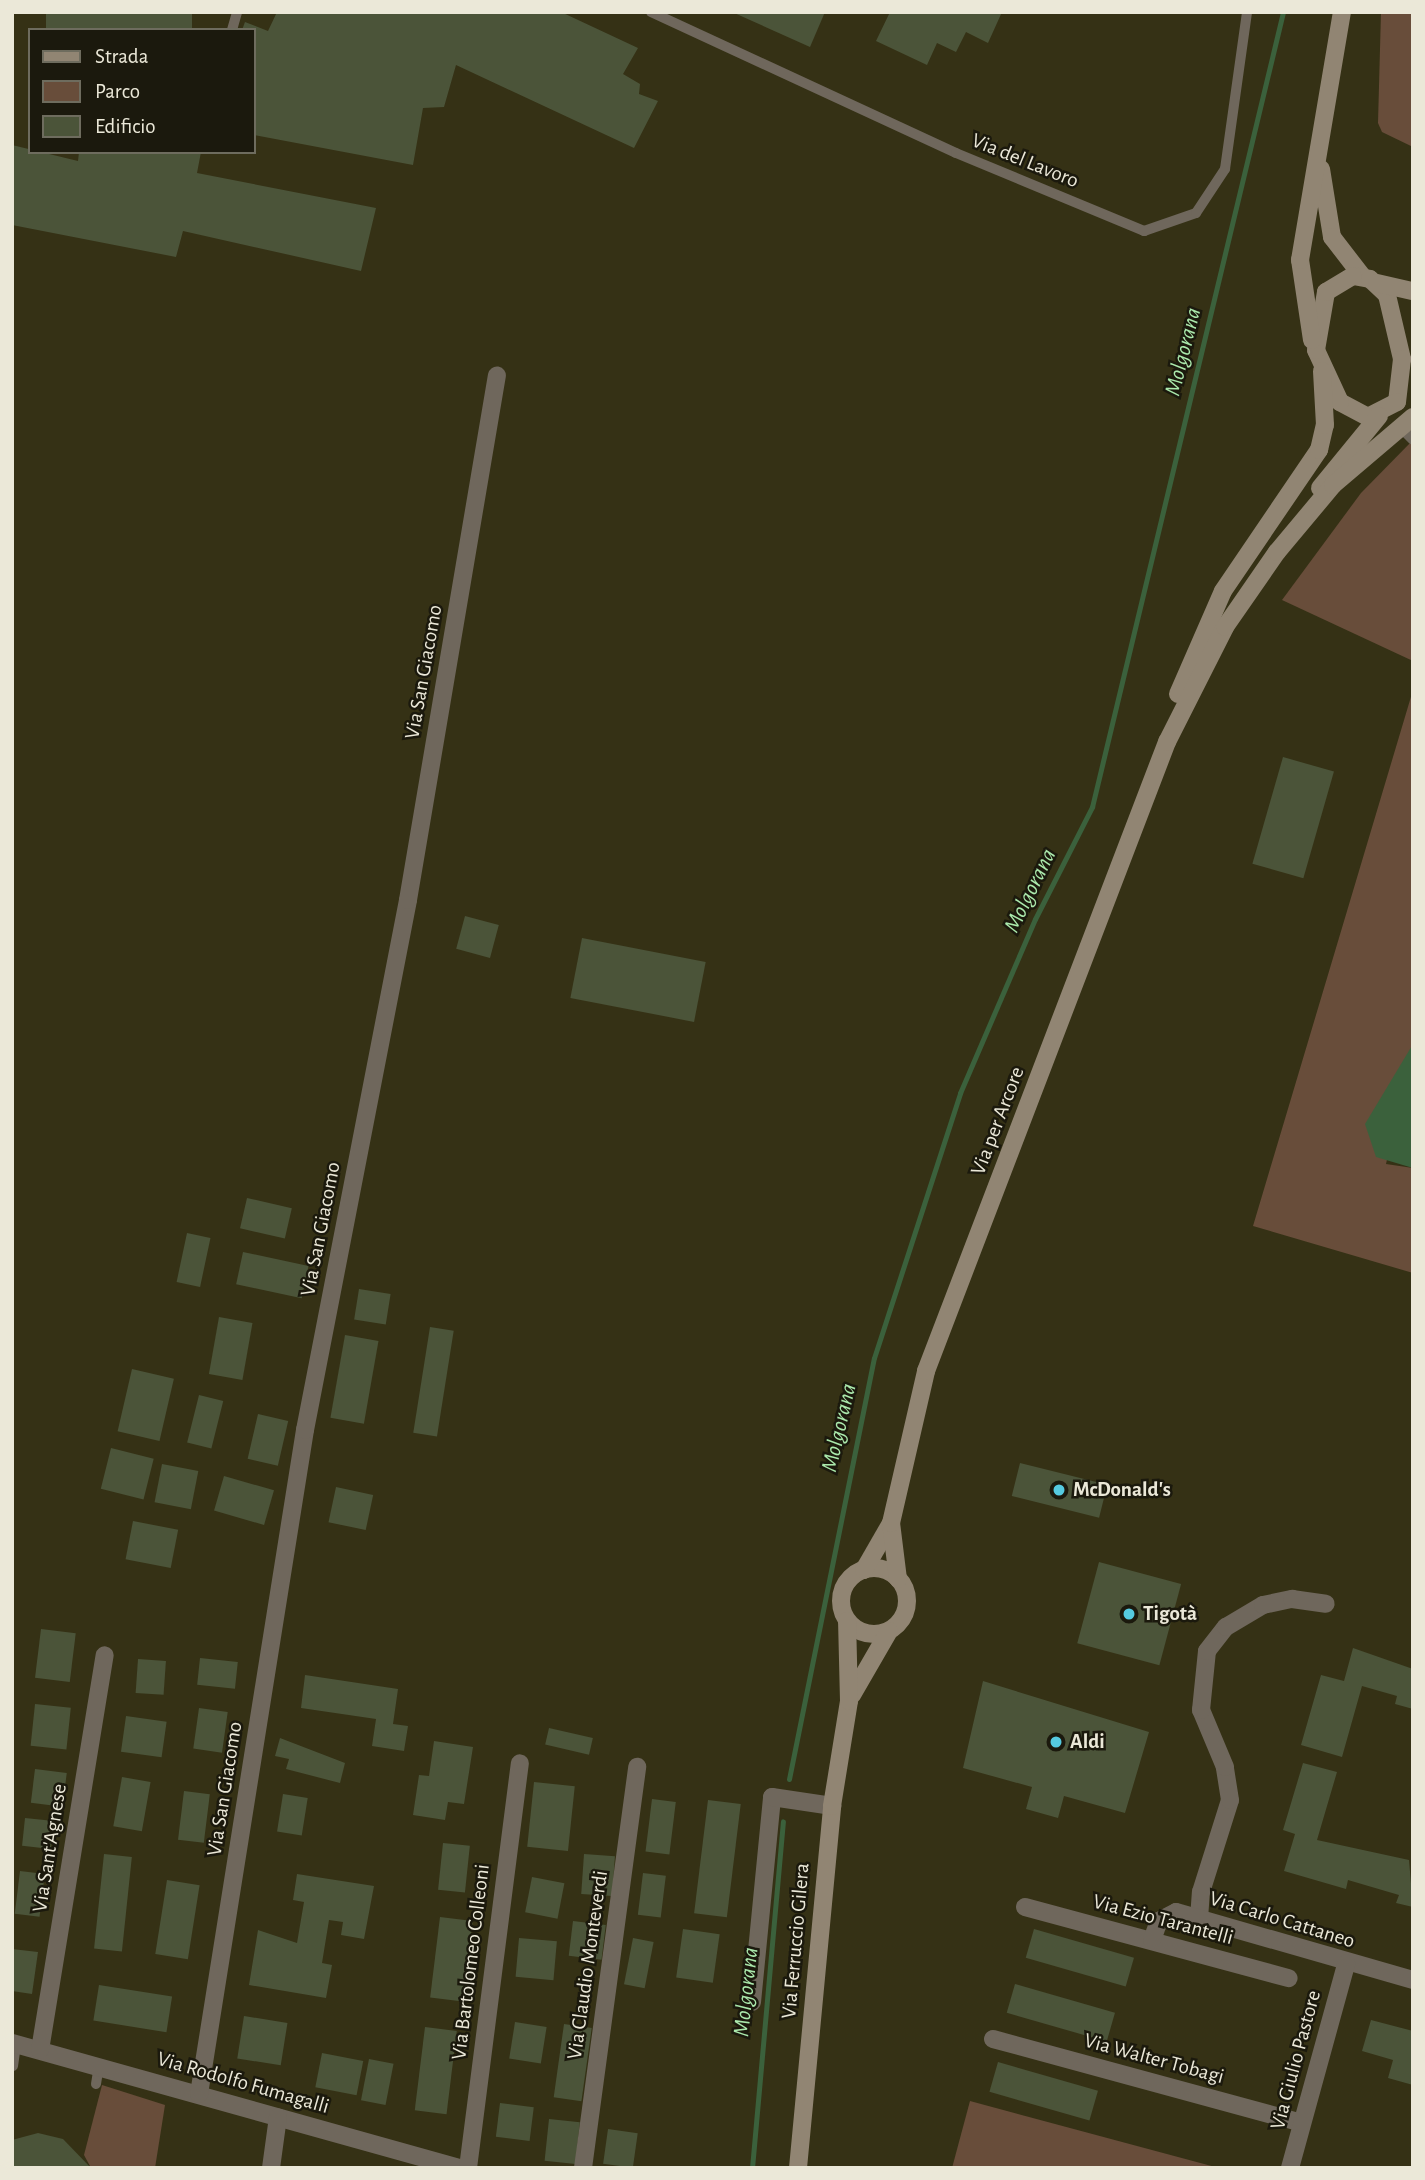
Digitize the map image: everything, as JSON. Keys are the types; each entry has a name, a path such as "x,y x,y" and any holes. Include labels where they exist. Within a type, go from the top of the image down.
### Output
{"main road":[{"path":"1167,742 1176,701 1213,608 1319,450 1325,425 1322,371 1299,285 1342,12"},
{"path":"1319,148 1329,227 1393,309 1400,339 1397,402"},
{"path":"1316,351 1326,292 1343,278 1369,279 1413,291"},
{"path":"1322,371 1347,410 1379,416"},
{"path":"1167,742 1225,627 1277,552 1379,416 1413,390"},
{"path":"1277,552 1333,485 1409,428"},
{"name":"Via per Arcore","path":"864,1570 891,1523 926,1371 1167,742"},
{"name":"Via per Arcore","path":"891,1523 898,1579"},
{"path":"881,1569 898,1579 906,1607 849,1701 845,1587 864,1570 881,1569"},
{"path":"847,1620 869,1634 889,1631"},
{"name":"Via Ferruccio Gilera","path":"798,2168 832,1806 849,1701"}],"street":[{"name":"Via San Giacomo","path":"199,2094 306,1430 408,900 496,375"},
{"path":"1199,1919 1201,1892 1230,1800 1225,1767 1201,1710 1207,1650 1226,1628 1263,1605 1292,1600 1326,1604"},
{"name":"Via Sant'Agnese","path":"40,2050 105,1655"},
{"name":"Via Bartolomeo Colleoni","path":"468,2168 520,1763"},
{"name":"Via Claudio Monteverdi","path":"583,2168 637,1768"},
{"path":"751,2002 772,1797 832,1806"},
{"name":"Via Ezio Tarantelli","path":"1025,1907 1289,1978"},
{"name":"Via Carlo Cattaneo","path":"1152,1940 1159,1921 1176,1912 1346,1964 1413,1980"},
{"name":"Via Giulio Pastore","path":"1290,2168 1346,1964"},
{"name":"Via Walter Tobagi","path":"993,2039 1302,2123"},
{"name":"Via Rodolfo Fumagalli","path":"14,2043 40,2050 97,2075 199,2094 433,2164 461,2168"},
{"path":"271,2168 278,2117"}],"lane":[{"name":"Via del Lavoro","path":"651,12 956,153 1144,231 1196,213 1225,169 1247,12"},
{"path":"13,2066 14,2043"}],"green space":[{"path":"1381,12 1413,12 1413,147 1382,132 1378,123"},
{"path":"1413,440 1413,661 1282,600 1361,493"},
{"path":"1413,690 1413,1044 1386,1164 1413,1168 1413,1273 1253,1226"},
{"path":"102,2085 165,2105 155,2168 91,2168 84,2155"},
{"path":"970,2101 1219,2168 952,2168"}],"shaded area":[{"path":"1413,1044 1413,1168 1376,1157 1365,1124"}],"building":[{"path":"46,12 192,12 192,28 46,28"},
{"path":"277,12 561,12 638,48 623,74 640,84 639,94 658,101 634,148 456,65 444,107 423,108 413,165 256,135 256,28 243,28 245,22 268,31"},
{"path":"732,12 825,12 810,47"},
{"path":"890,12 1002,12 988,43 966,32 956,52 937,43 927,65 876,41"},
{"path":"12,145 28,149 28,154 49,154 78,161 79,154 201,154 197,173 376,208 361,271 183,231 176,257 12,225"},
{"path":"1283,757 1334,772 1303,878 1252,864"},
{"path":"465,916 499,925 490,958 456,949"},
{"path":"582,938 706,962 694,1022 570,998"},
{"path":"247,1198 292,1208 285,1239 240,1228"},
{"path":"187,1233 210,1238 200,1287 177,1282"},
{"path":"243,1252 309,1266 302,1298 236,1284"},
{"path":"359,1289 391,1294 386,1325 354,1320"},
{"path":"219,1317 252,1323 242,1380 209,1374"},
{"path":"430,1327 454,1331 437,1436 413,1433"},
{"path":"345,1335 378,1341 364,1424 330,1418"},
{"path":"132,1369 174,1379 160,1441 118,1431"},
{"path":"199,1395 223,1401 211,1449 187,1443"},
{"path":"258,1414 288,1421 278,1466 248,1459"},
{"path":"111,1448 154,1459 144,1499 101,1489"},
{"name":"McDonald's","path":"1020,1463 1107,1485 1099,1518 1012,1496"},
{"path":"162,1464 198,1471 191,1509 155,1502"},
{"path":"224,1476 274,1490 264,1525 214,1511"},
{"path":"336,1487 373,1495 366,1530 329,1522"},
{"path":"133,1521 178,1530 171,1568 126,1559"},
{"name":"Tigotà","path":"1099,1562 1181,1584 1159,1665 1077,1643"},
{"path":"41,1629 76,1633 70,1682 35,1678"},
{"path":"1353,1648 1413,1669 1413,1709 1395,1704 1397,1696 1362,1686 1342,1757 1301,1745 1321,1675 1344,1681"},
{"path":"200,1658 238,1662 235,1689 197,1685"},
{"path":"138,1659 166,1661 164,1695 136,1693"},
{"path":"305,1675 398,1689 393,1724 408,1726 404,1751 372,1746 376,1719 301,1708"},
{"name":"Aldi","path":"983,1681 1149,1732 1125,1813 1064,1796 1058,1818 1026,1809 1032,1787 963,1768"},
{"path":"35,1704 71,1708 66,1750 31,1746"},
{"path":"199,1708 228,1712 222,1753 193,1749"},
{"path":"126,1716 167,1722 162,1757 121,1752"},
{"path":"549,1728 593,1738 589,1755 545,1745"},
{"path":"280,1738 345,1763 340,1783 286,1769 289,1759 275,1756"},
{"path":"434,1741 473,1747 464,1804 448,1802 445,1820 413,1815 419,1775 429,1776"},
{"path":"1303,1763 1337,1772 1317,1840 1409,1860 1413,1907 1396,1903 1399,1895 1348,1880 1346,1889 1284,1871 1295,1834 1283,1830"},
{"path":"35,1769 67,1773 63,1807 31,1803"},
{"path":"122,1777 151,1782 142,1831 113,1826"},
{"path":"534,1782 575,1786 568,1851 527,1847"},
{"path":"184,1791 210,1794 204,1843 178,1840"},
{"path":"283,1794 308,1798 302,1835 277,1832"},
{"path":"652,1799 676,1802 669,1855 646,1852"},
{"path":"708,1800 741,1804 727,1917 694,1913"},
{"path":"25,1818 54,1821 51,1849 22,1846"},
{"path":"443,1843 470,1846 465,1893 438,1890"},
{"path":"104,1854 132,1857 122,1951 94,1948"},
{"path":"584,1854 615,1856 612,1896 581,1894"},
{"path":"20,1871 45,1874 40,1917 15,1914"},
{"path":"643,1873 666,1876 661,1917 638,1915"},
{"path":"297,1874 374,1886 364,1939 341,1935 343,1922 329,1920 322,1963 332,1965 326,1998 249,1985 258,1930 297,1943 304,1902 293,1900"},
{"path":"532,1877 564,1883 558,1919 525,1912"},
{"path":"167,1880 200,1885 188,1959 155,1954"},
{"path":"440,1917 473,1921 463,2001 430,1997"},
{"path":"573,1921 606,1925 601,1960 569,1956"},
{"path":"683,1929 720,1934 713,1983 676,1978"},
{"path":"1034,1929 1134,1958 1126,1987 1026,1958"},
{"path":"519,1938 557,1941 553,1980 516,1977"},
{"path":"633,1938 654,1942 645,1988 624,1984"},
{"path":"12,1949 38,1952 32,1994 12,1991"},
{"path":"1015,1984 1115,2013 1107,2042 1007,2013"},
{"path":"99,1985 172,1997 166,2032 93,2021"},
{"path":"244,2016 287,2023 281,2065 237,2058"},
{"path":"1371,2020 1413,2031 1413,2085 1388,2078 1393,2060 1362,2051"},
{"path":"515,2022 547,2027 541,2064 509,2059"},
{"path":"564,2024 592,2028 581,2101 554,2097"},
{"path":"425,2027 457,2031 447,2114 415,2110"},
{"path":"322,2053 363,2061 357,2095 315,2087"},
{"path":"369,2059 394,2064 386,2105 361,2100"},
{"path":"998,2062 1098,2091 1089,2120 989,2092"},
{"path":"500,2103 534,2107 530,2141 496,2137"},
{"path":"549,2119 580,2122 575,2164 545,2161"},
{"path":"608,2129 638,2133 633,2168 603,2164"},
{"path":"38,2133 63,2139 91,2168 12,2168 12,2140"}],"waterway":[{"name":"Molgorana","path":"789,1779 874,1358 960,1093 1035,919 1092,807 1283,12"},
{"name":"Molgorana","path":"752,2168 783,1821"}],"place":[{"name":"McDonald's","path":"1059,1490"},
{"name":"Tigotà","path":"1129,1614"},
{"name":"Aldi","path":"1056,1742"}]}
